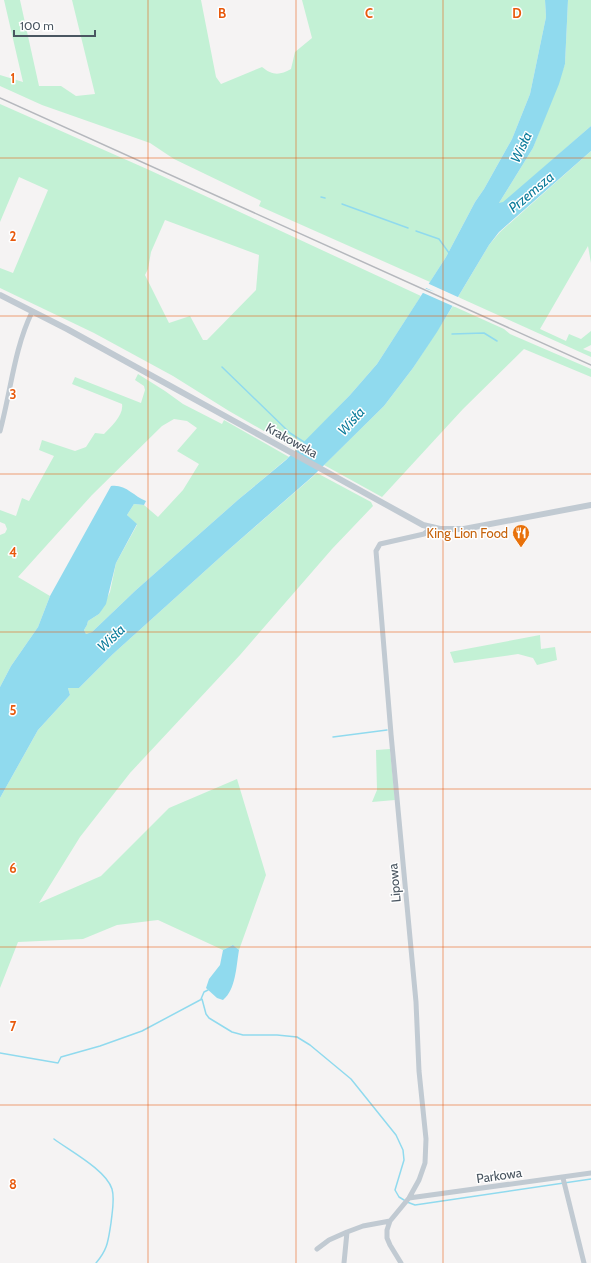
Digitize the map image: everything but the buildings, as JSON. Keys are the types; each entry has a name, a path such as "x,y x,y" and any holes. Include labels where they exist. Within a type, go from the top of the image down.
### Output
{"street":[{"name":"Krakowska","path":"0,295 67,328 423,525 440,529 464,529 591,505"},
{"path":"0,431 19,346 32,312"},
{"name":"Lipowa","path":"390,1220 409,1198 419,1180 425,1163 426,1139 419,1071 416,1002 391,734 376,551 380,544 424,534 432,527"},
{"name":"Parkowa","path":"409,1198 564,1181 591,1173"},
{"path":"564,1181 584,1263"},
{"path":"317,1248 329,1240 347,1232 363,1226 390,1220 387,1230 387,1238 401,1263"},
{"path":"344,1263 347,1232"}],"green space":[{"path":"4,0 20,0 39,86 61,86 76,96 95,94 72,0 201,0 216,77 221,84 262,67 276,74 291,69 295,52 312,38 302,0 545,0 546,17 530,94 512,139 475,202 446,257 430,282 259,206 261,201 174,159 150,143 42,105 0,86 0,75 23,82"},
{"path":"568,0 591,0 591,126 503,203 499,203 533,148 565,64"},
{"path":"0,104 147,169 421,296 377,364 350,395 297,450 229,411 173,376 94,333 0,288 0,268 13,273 48,190 19,177 0,222","holes":["165,220 259,255 256,290 207,340 203,340 190,316 169,323 145,275 148,269 151,252"]},
{"path":"591,151 591,263 588,246 540,329 566,341 569,334 581,339 591,331 591,345 583,349 591,352 591,357 458,297 489,245 500,232"},
{"path":"453,306 504,329 510,334 591,369 591,377 524,349 463,409 382,497 324,465 384,406 413,368"},
{"path":"138,374 183,404 222,424 224,420 289,457 136,590 92,632 86,634 84,630 88,621 99,614 110,592 116,563 137,525 127,515 134,504 144,505 158,517 183,490 199,464 177,451 197,428 187,421 174,419 162,426 92,495 18,577 50,596 38,627 11,666 0,687 0,535 5,533 7,529 5,524 0,522 0,510 16,516 22,498 29,501 54,456 39,450 42,440 75,451 86,447 95,433 104,434 119,416 122,404 72,384 75,377 141,403 145,390 144,386 135,380"},
{"path":"317,473 371,502 373,506 332,549 240,655 130,773 80,837 39,903 101,876 169,808 237,779 266,875 239,950 233,945 223,950 158,920 117,925 83,939 18,942 0,988 0,798 38,730 70,695 68,688 79,688 113,654 226,552"},
{"path":"540,635 541,649 555,647 557,660 537,665 533,658 518,654 454,663 450,652"},
{"path":"390,749 395,800 372,802 377,790 376,750"}],"water":[{"path":"545,0 568,0 565,64 559,84 533,148 499,203 503,202 591,126 591,151 499,232 489,245 437,332 413,368 384,406 313,476 113,654 79,688 68,688 70,695 38,730 0,798 0,687 11,666 38,627 50,596 111,486 121,487 146,501 144,505 134,504 127,515 137,524 116,563 106,604 99,614 88,621 84,630 86,634 92,632 136,590 239,499 286,460 350,395 377,364 446,257 475,202 512,139 530,94 546,17"},
{"path":"233,945 239,950 236,970 231,990 223,1000 217,998 206,988 209,979 220,965 223,950"}],"pier":[{"path":"427,283 460,298 455,307 421,292 424,288 435,292 424,287"}],"waterway":[{"path":"321,197 325,198"},
{"path":"342,204 408,228"},
{"path":"416,231 439,239 449,253"},
{"path":"452,334 484,333 497,341"},
{"path":"222,367 290,433 304,442"},
{"path":"333,737 387,730"},
{"path":"201,999 204,992 208,990"},
{"path":"0,1053 58,1063 61,1057 100,1046 142,1031 202,999 206,1014 209,1018 232,1032 243,1035 277,1035 297,1037 310,1045 351,1079 396,1135 403,1150 404,1160 395,1190 399,1197 404,1200"},
{"path":"54,1139 87,1161 103,1175 112,1189 113,1206 108,1240 103,1253 96,1263"},
{"path":"407,1202 415,1205 591,1179"}],"railway":[{"path":"0,98 591,365"}],"place":[{"name":"King Lion Food","path":"521,548"}],"water label":[{"name":"Wisła","path":"521,147"},
{"name":"Przemsza","path":"531,192"},
{"name":"Wisła","path":"351,421"},
{"name":"Wisła","path":"111,638"}]}
